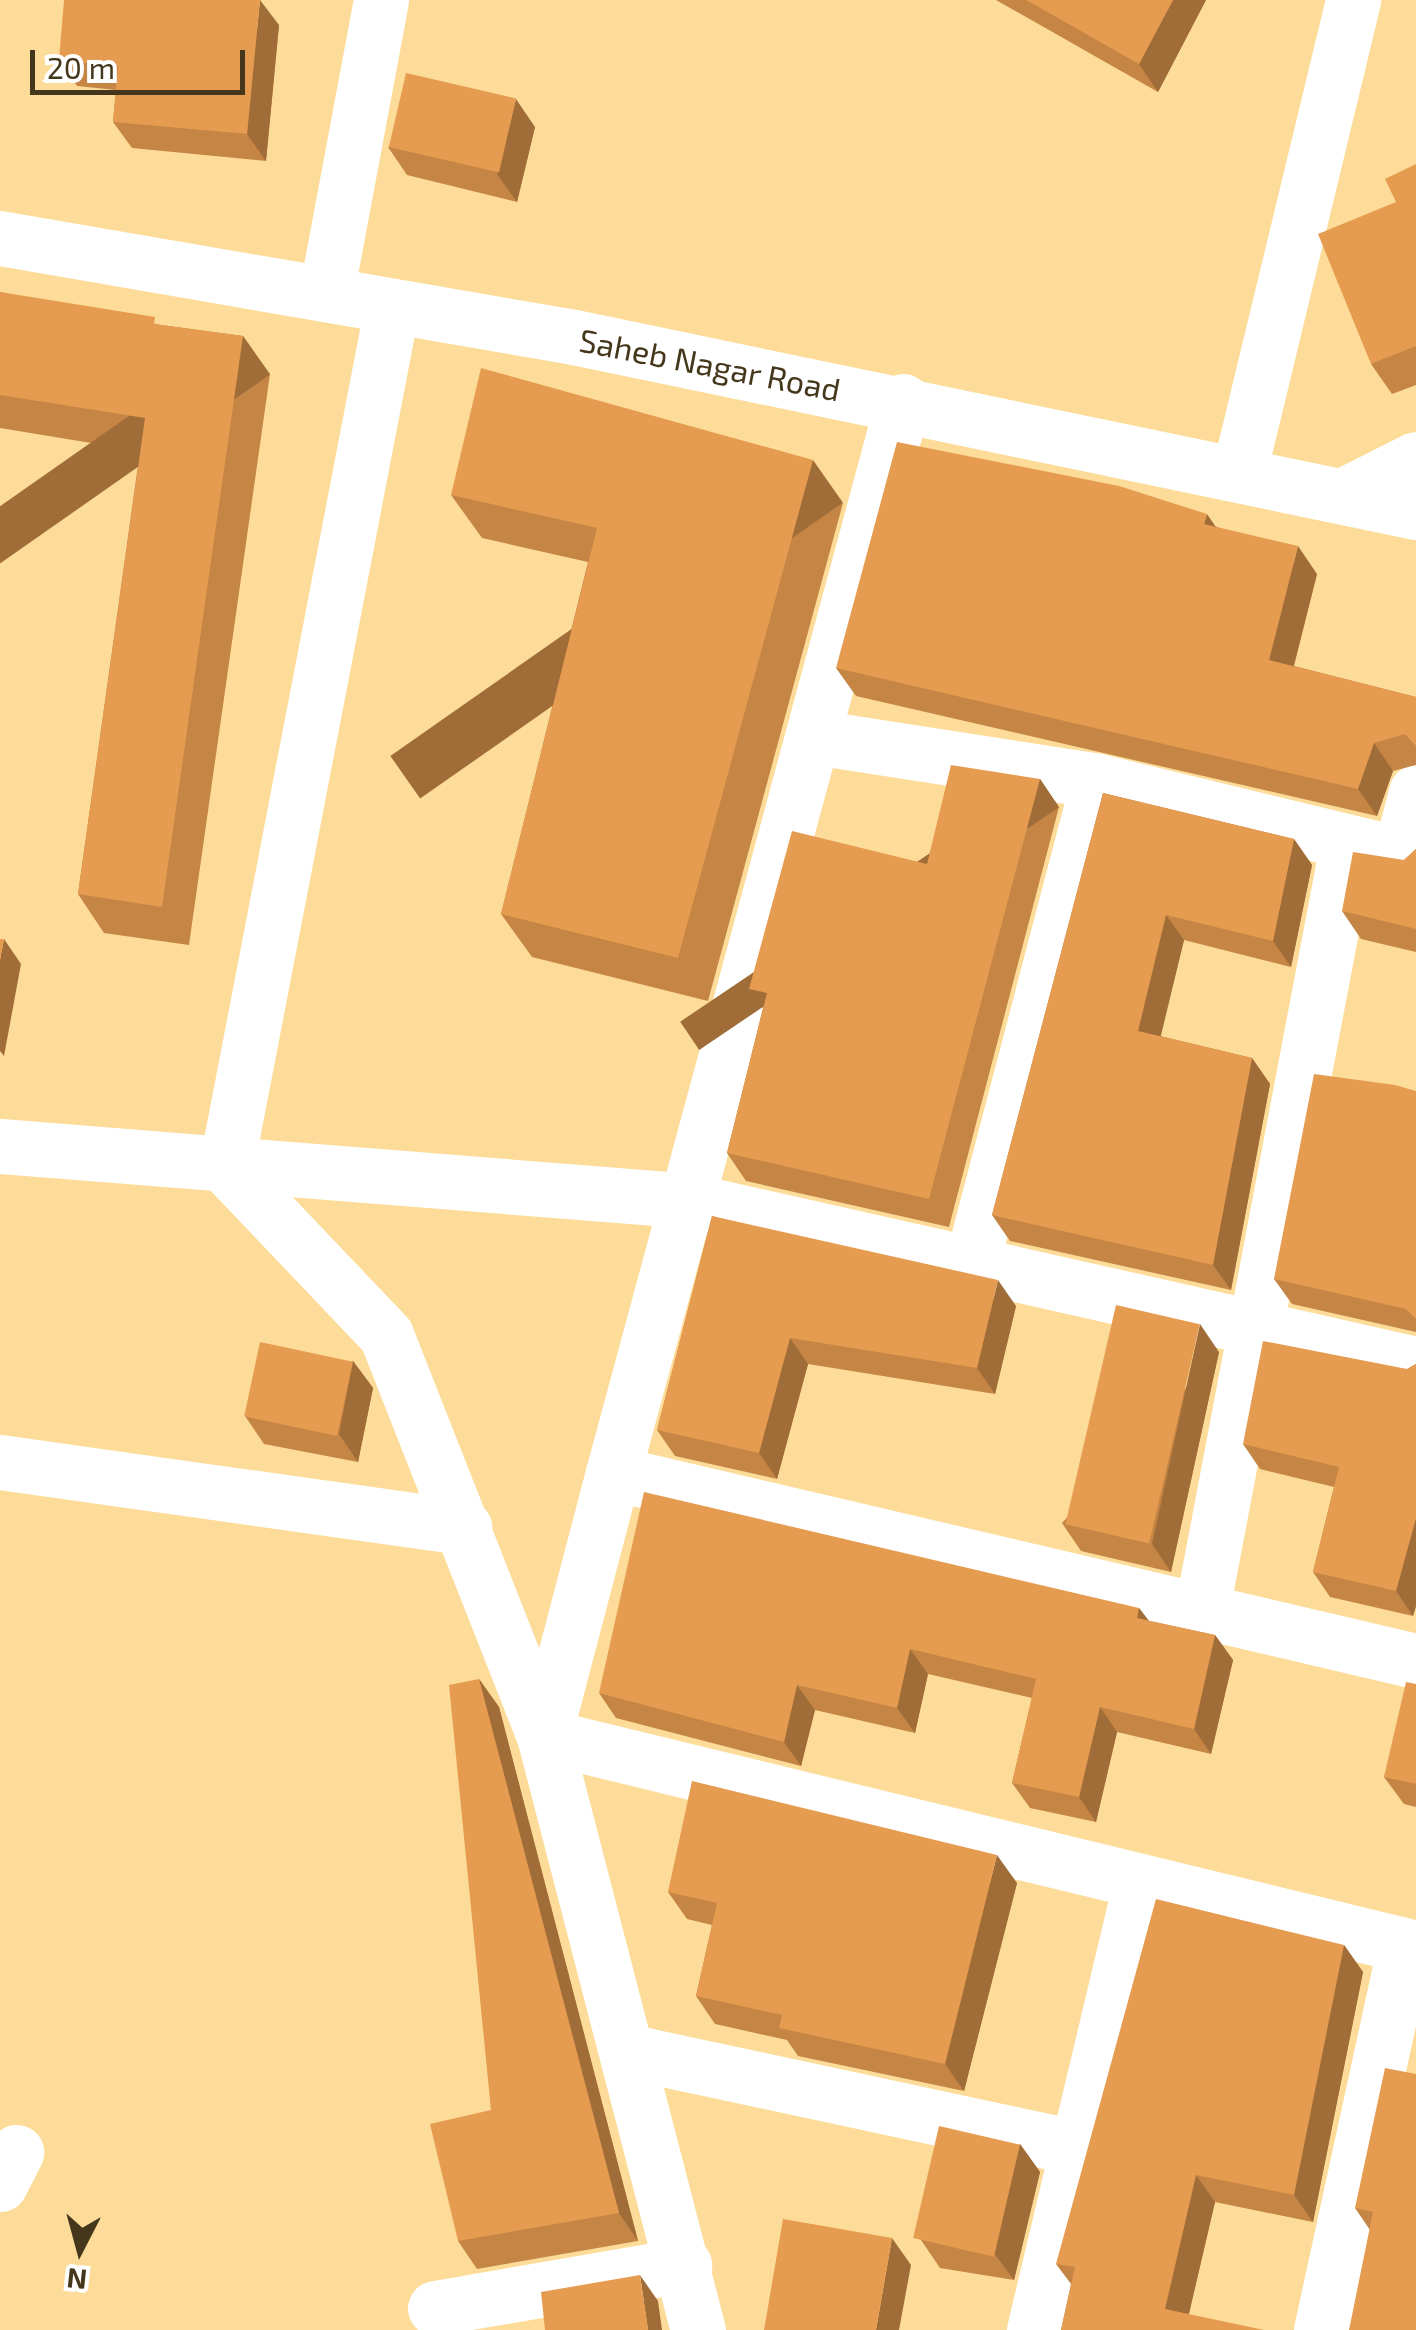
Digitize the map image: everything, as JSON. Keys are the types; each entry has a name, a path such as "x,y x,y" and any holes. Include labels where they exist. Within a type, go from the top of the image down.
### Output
{"street":[{"path":"326,294 381,0"},
{"path":"1239,472 1353,0"},
{"name":"Saheb Nagar Road","path":"0,238 326,294 903,402 1416,512"},
{"path":"226,1167 392,306"},
{"path":"544,1736 613,1474 692,1200 903,402"},
{"path":"1344,494 1416,459"},
{"path":"815,737 1098,781 1347,846 1408,856 1416,792"},
{"path":"972,1262 1098,781"},
{"path":"1201,1614 1252,1326 1347,846"},
{"path":"0,1146 226,1167 692,1200 1416,1364"},
{"path":"226,1167 386,1335 464,1527 544,1736 630,2052 698,2330"},
{"path":"0,1462 464,1527"},
{"path":"613,1474 1416,1661"},
{"path":"544,1736 1411,1947 1321,2330"},
{"path":"1034,2330 1140,1884"},
{"path":"630,2052 1079,2148"},
{"path":"435,2308 684,2265"}],"building":[{"path":"64,0 260,0 247,134 113,122 118,66 59,60"},
{"path":"1026,0 1173,0 1139,64"},
{"path":"406,73 516,98 499,172 389,147"},
{"path":"1416,164 1416,346 1371,364 1318,234 1396,202 1385,179"},
{"path":"0,292 155,317 154,324 243,336 162,907 78,894 145,418 0,395"},
{"path":"481,368 813,460 678,958 501,914 597,528 451,495"},
{"path":"897,442 1119,486 1207,514 1204,524 1298,546 1269,660 1416,697 1416,746 1405,734 1374,743 1358,789 836,668"},
{"path":"951,765 1040,779 929,1199 727,1153 767,993 749,989 792,831 927,864"},
{"path":"1103,793 1294,839 1273,941 1166,915 1138,1031 1252,1058 1213,1265 992,1215"},
{"path":"1416,849 1416,929 1342,911 1353,852 1404,860"},
{"path":"1314,1074 1416,1091 1416,1319 1406,1309 1274,1279"},
{"path":"712,1216 998,1280 977,1368 790,1338 759,1453 657,1430"},
{"path":"1116,1305 1200,1324 1149,1544 1065,1524"},
{"path":"1263,1341 1407,1369 1416,1364 1416,1518 1396,1591 1313,1572 1339,1467 1243,1444"},
{"path":"260,1342 353,1362 337,1436 244,1416"},
{"path":"644,1492 1139,1608 1137,1618 1215,1635 1194,1729 1100,1707 1079,1797 1012,1783 1036,1679 910,1649 897,1708 797,1685 784,1742 599,1693"},
{"path":"479,1679 619,2213 458,2241 430,2124 491,2110 449,1685"},
{"path":"1406,1682 1416,1684 1416,1784 1384,1777"},
{"path":"692,1781 997,1855 945,2064 779,2028 782,2015 696,1996 717,1903 668,1892"},
{"path":"1156,1899 1344,1945 1294,2195 1196,2175 1165,2309 1264,2330 1061,2330 1075,2267 1056,2264"},
{"path":"1385,2068 1416,2074 1416,2330 1349,2330 1373,2212 1355,2208"},
{"path":"939,2126 1020,2145 994,2257 913,2238"},
{"path":"783,2219 892,2238 876,2330 764,2330"},
{"path":"640,2275 648,2330 545,2330 541,2292"}]}
